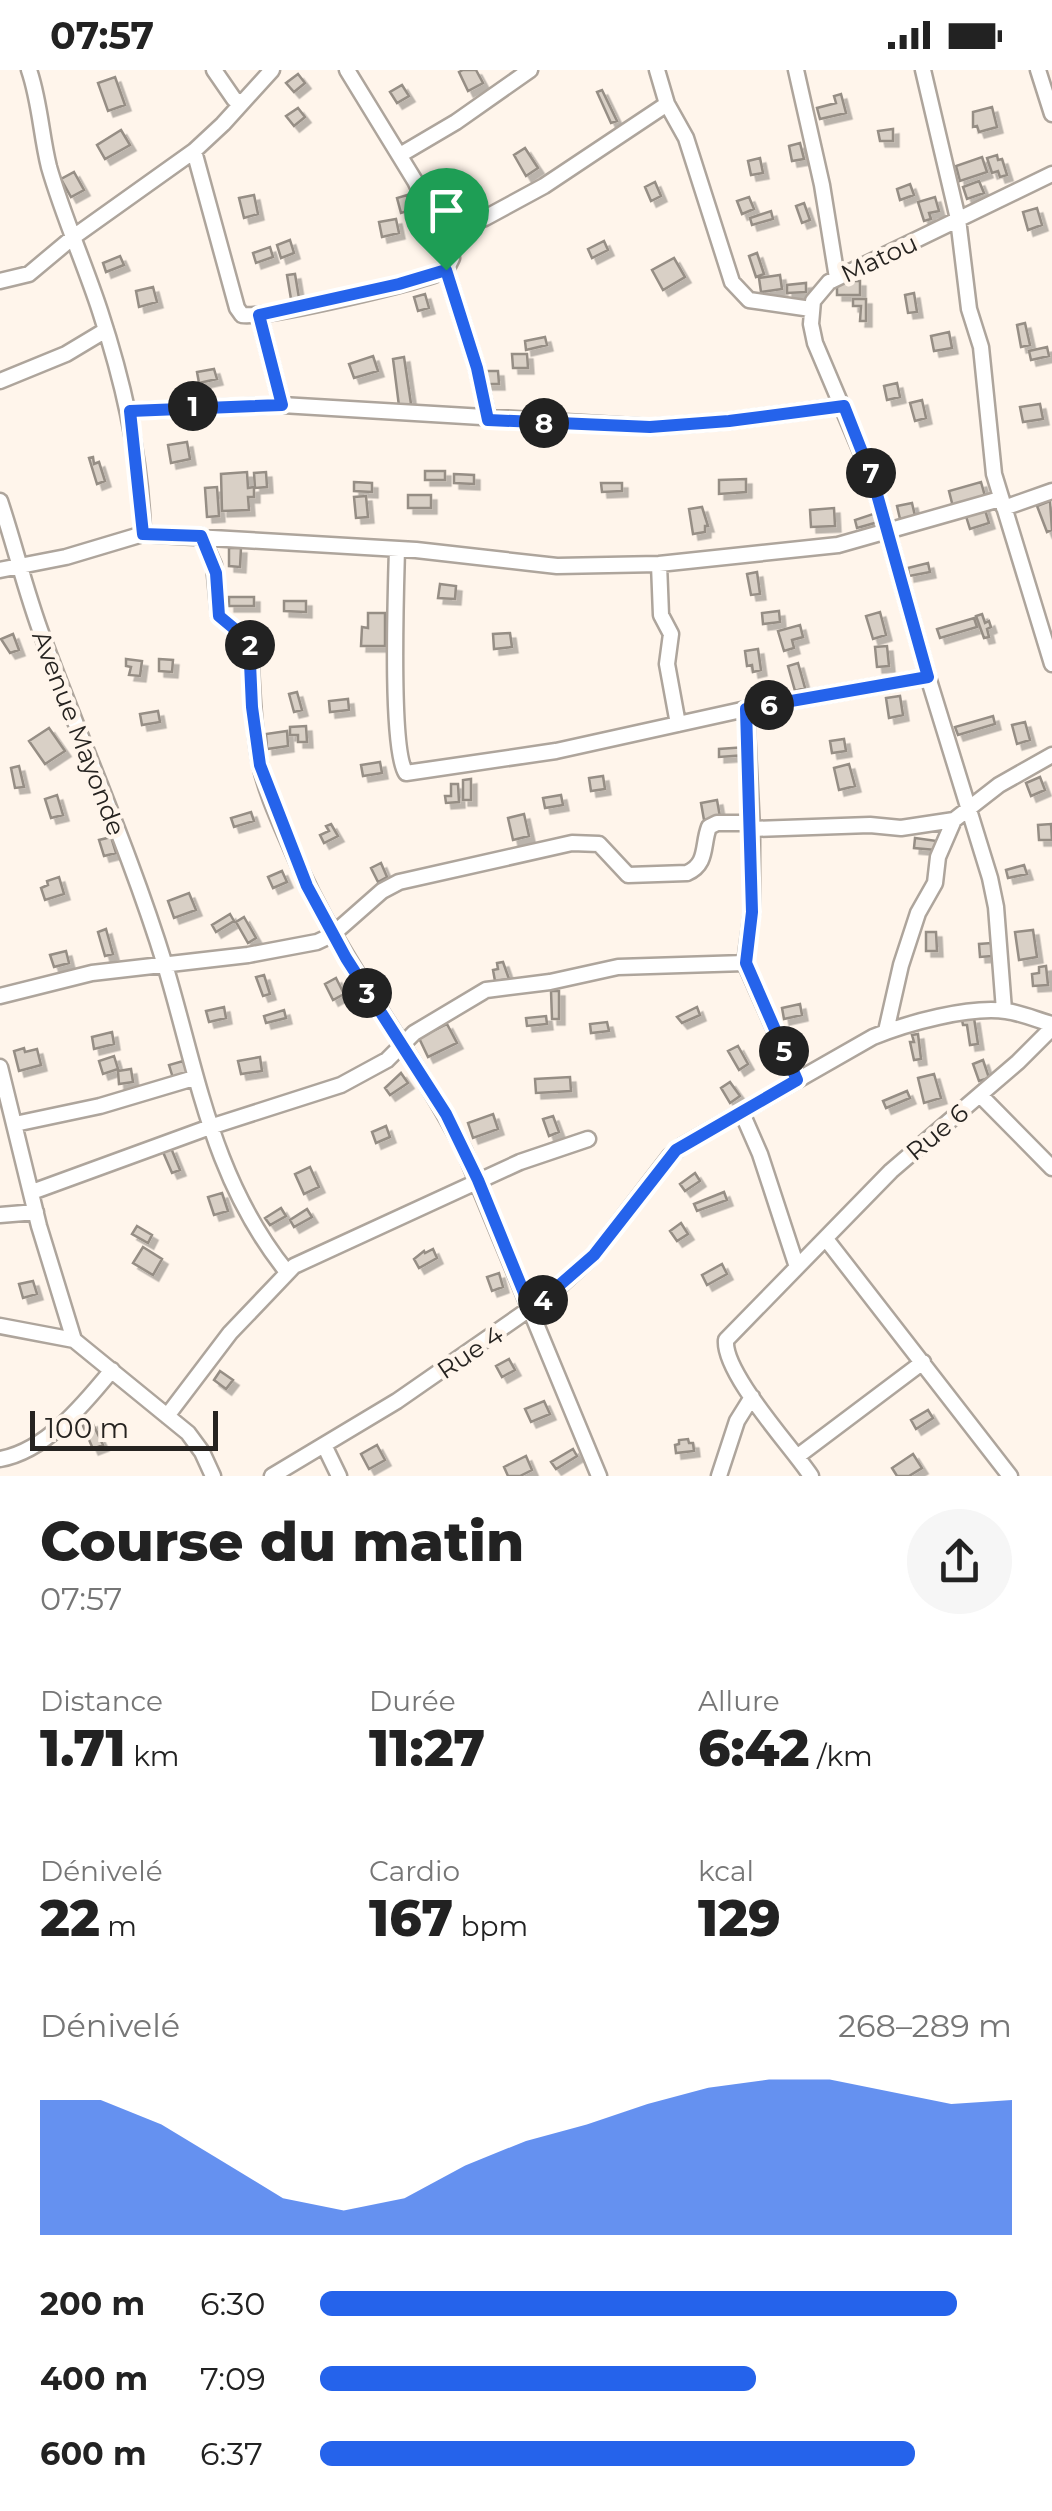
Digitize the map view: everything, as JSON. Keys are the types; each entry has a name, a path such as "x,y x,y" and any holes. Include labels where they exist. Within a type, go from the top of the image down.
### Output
{"street":[{"path":"30,70 48,164 130,411 143,534"},
{"path":"214,70 234,99 241,102"},
{"path":"0,281 30,274 72,238 194,151 272,70"},
{"path":"347,70 400,155 452,258 446,270 477,368 488,420"},
{"path":"400,155 456,122 530,70"},
{"path":"657,70 667,104 686,138 732,282 739,293 749,300 812,309 810,324 815,343 866,460 993,890 1004,1010 1052,1026"},
{"path":"796,70 822,185 837,278"},
{"path":"923,70 958,219 969,309 982,347 990,446 1002,503 1052,664"},
{"path":"1038,70 1052,114"},
{"path":"442,234 485,218 553,181 667,104"},
{"path":"194,151 242,315 259,315 446,270"},
{"name":"Matou","path":"812,309 817,294 837,278 1052,174"},
{"path":"259,315 282,405"},
{"path":"0,381 66,354 106,330"},
{"path":"130,411 282,405 650,427 844,406"},
{"path":"0,570 66,557 143,534 396,549 544,565 659,564 838,545 1052,491"},
{"name":"Avenue Mayonde","path":"0,501 42,638 66,692 164,964 194,1078 222,1163 247,1214 287,1272"},
{"path":"201,536 216,573 219,616 249,641 260,765 307,886 332,935 446,1114 478,1180 599,1476"},
{"path":"396,549 395,672 400,759 406,773 556,751 746,709 928,677"},
{"path":"659,564 662,616 671,634 666,647 667,664 678,724"},
{"path":"746,709 752,826 752,912 746,963 797,1080"},
{"path":"886,1031 901,965 918,913 936,883 938,857 954,820 1025,768 1052,755"},
{"path":"1,992 92,973 294,948 332,935 382,891 408,880 586,842 602,847 628,875 686,874 694,870 705,854 709,827 717,824 901,828 954,820"},
{"path":"32,1192 210,1126 341,1085 387,1060 414,1033 486,990 618,967 746,963"},
{"name":"Rue 4","path":"272,1476 397,1401 531,1310 594,1255 676,1150 886,1031 922,1020 1004,1010"},
{"name":"Rue 6","path":"752,1397 727,1356 726,1340 891,1171 980,1095 1052,1026"},
{"path":"0,1068 36,1212 74,1340"},
{"path":"16,1124 100,1106 194,1078"},
{"path":"980,1095 1052,1168"},
{"path":"742,1113 760,1154 797,1267"},
{"path":"167,1416 230,1333 287,1272 332,1246 478,1180 588,1139"},
{"path":"0,1215 36,1212"},
{"path":"826,1239 1010,1476"},
{"path":"0,1326 74,1340 196,1442 213,1476"},
{"path":"798,1456 923,1362"},
{"path":"0,1458 22,1452 70,1417 112,1370"},
{"path":"719,1476 737,1421 752,1397 811,1476"},
{"path":"324,1446 339,1476"}],"building":[{"path":"476,70 483,83 468,91 459,72"},
{"path":"298,74 305,83 294,92 286,83"},
{"path":"115,77 125,105 108,111 98,83"},
{"path":"402,85 409,96 397,103 390,92"},
{"path":"602,90 617,121 611,123 597,92"},
{"path":"841,94 846,113 820,119 817,108 836,103 834,96"},
{"path":"992,107 997,127 979,132 977,126 973,127 973,112"},
{"path":"298,108 305,117 294,126 286,116"},
{"path":"893,129 893,141 880,141 878,131"},
{"path":"121,130 130,145 105,159 97,145"},
{"path":"800,143 804,159 792,161 789,146"},
{"path":"525,148 538,168 526,176 514,155"},
{"path":"997,155 1007,175 992,173 987,158"},
{"path":"982,157 987,172 960,181 956,166"},
{"path":"760,158 763,173 751,175 748,161"},
{"path":"74,172 84,190 71,197 61,179"},
{"path":"451,172 455,182 441,188 436,178"},
{"path":"979,181 984,193 967,199 963,187"},
{"path":"655,182 661,196 651,201 645,187"},
{"path":"910,184 914,195 900,200 897,189"},
{"path":"254,195 258,214 244,218 239,198"},
{"path":"407,195 411,210 401,213 397,198"},
{"path":"749,197 754,209 742,214 737,201"},
{"path":"935,197 939,211 929,213 931,219 924,221 918,202"},
{"path":"804,203 810,220 802,223 796,206"},
{"path":"1037,208 1042,225 1028,230 1023,212"},
{"path":"771,211 773,219 752,225 750,218"},
{"path":"396,219 399,233 382,237 379,222"},
{"path":"290,240 294,253 281,258 277,245"},
{"path":"604,241 608,250 592,258 588,249"},
{"path":"270,247 273,257 256,263 253,253"},
{"path":"757,253 764,274 756,277 749,256"},
{"path":"120,256 124,265 106,272 103,263"},
{"path":"674,258 685,277 663,290 652,270"},
{"path":"295,274 299,298 291,299 287,275"},
{"path":"780,275 782,289 761,292 759,278"},
{"path":"837,281 860,281 860,295 837,295"},
{"path":"806,283 806,292 787,293 787,285"},
{"path":"153,287 157,302 139,307 136,291"},
{"path":"914,293 917,312 908,313 905,295"},
{"path":"425,294 429,308 418,311 414,297"},
{"path":"853,299 866,299 866,321 860,321 861,306 853,306"},
{"path":"1025,323 1030,345 1021,347 1017,325"},
{"path":"949,332 952,348 934,351 931,336"},
{"path":"545,337 547,345 526,350 525,341"},
{"path":"1047,347 1049,356 1031,360 1029,351"},
{"path":"512,354 527,354 528,368 513,368"},
{"path":"373,356 378,371 354,378 349,364"},
{"path":"404,357 411,404 399,406 393,359"},
{"path":"214,369 217,379 199,383 197,372"},
{"path":"486,371 498,371 499,384 486,384"},
{"path":"897,383 900,397 887,400 884,386"},
{"path":"922,400 926,418 915,421 910,403"},
{"path":"1040,404 1043,419 1023,422 1020,407"},
{"path":"187,442 190,459 171,463 168,445"},
{"path":"93,457 94,464 99,462 105,481 97,484 89,458"},
{"path":"425,471 445,471 445,480 425,480"},
{"path":"247,472 248,488 254,487 254,497 248,497 249,510 222,511 221,474"},
{"path":"266,472 267,487 255,488 254,473"},
{"path":"454,474 474,475 474,484 454,483"},
{"path":"746,479 746,492 719,494 719,480"},
{"path":"354,482 372,483 372,492 354,491"},
{"path":"981,482 986,500 953,507 949,491"},
{"path":"601,483 622,483 622,491 602,492"},
{"path":"217,487 219,516 207,517 205,488"},
{"path":"408,495 431,495 431,508 408,508"},
{"path":"366,496 368,517 356,518 354,497"},
{"path":"1050,501 1052,530 1047,532 1037,506"},
{"path":"912,503 915,516 900,519 897,506"},
{"path":"702,507 708,526 705,532 693,534 689,509"},
{"path":"984,507 989,523 970,529 965,513"},
{"path":"834,508 835,526 811,527 810,510"},
{"path":"876,513 878,522 857,528 855,520"},
{"path":"229,548 241,548 240,567 229,566"},
{"path":"928,563 930,572 909,576 908,568"},
{"path":"757,572 760,594 751,595 747,574"},
{"path":"440,584 456,586 455,599 438,598"},
{"path":"229,597 254,597 254,606 229,606"},
{"path":"284,601 306,601 306,612 284,611"},
{"path":"779,611 780,622 763,624 762,613"},
{"path":"880,612 886,635 873,639 866,616"},
{"path":"368,613 385,613 385,646 361,646 362,627 368,628"},
{"path":"982,614 991,627 987,629 989,637 984,638 976,616"},
{"path":"974,618 977,627 940,638 937,629"},
{"path":"800,625 803,637 792,640 794,648 784,651 778,631"},
{"path":"510,633 512,647 494,649 493,634"},
{"path":"13,634 19,650 10,653 1,639"},
{"path":"887,646 889,666 877,667 875,647"},
{"path":"758,649 761,670 753,672 752,665 747,666 745,651"},
{"path":"126,659 142,661 140,676 129,675 131,667 126,666"},
{"path":"159,659 173,660 172,672 159,671"},
{"path":"798,663 805,688 795,691 788,666"},
{"path":"297,692 302,710 294,712 289,694"},
{"path":"900,696 903,715 889,718 886,698"},
{"path":"348,699 349,710 330,712 329,701"},
{"path":"158,711 160,722 142,725 140,714"},
{"path":"993,716 995,724 958,735 955,727"},
{"path":"1025,722 1030,740 1017,744 1012,725"},
{"path":"306,726 307,742 298,742 298,735 290,735 290,727"},
{"path":"49,728 65,751 45,764 29,741"},
{"path":"287,731 288,746 267,749 266,734"},
{"path":"844,739 846,751 832,753 830,741"},
{"path":"746,747 746,755 719,757 719,749"},
{"path":"380,762 382,773 363,776 361,765"},
{"path":"849,764 855,786 839,790 834,768"},
{"path":"19,766 24,787 15,788 11,768"},
{"path":"603,776 605,789 591,791 589,778"},
{"path":"1040,777 1045,790 1031,796 1026,783"},
{"path":"471,779 471,800 463,800 463,780"},
{"path":"451,784 458,784 459,802 446,803 445,796 451,796"},
{"path":"57,795 63,815 51,818 45,799"},
{"path":"561,795 563,805 545,808 543,798"},
{"path":"717,800 720,817 704,820 701,803"},
{"path":"251,812 254,821 234,827 231,818"},
{"path":"524,814 529,836 513,840 508,818"},
{"path":"331,824 338,836 324,843 320,835 329,831 326,826"},
{"path":"1051,824 1052,840 1039,840 1038,825"},
{"path":"111,837 116,853 104,856 99,840"},
{"path":"915,838 937,841 936,850 914,848"},
{"path":"381,863 387,877 378,882 371,868"},
{"path":"1024,865 1027,874 1008,878 1006,870"},
{"path":"282,871 287,882 273,888 268,877"},
{"path":"59,877 64,894 45,900 41,888"},
{"path":"189,893 196,910 174,918 168,901"},
{"path":"230,914 234,921 216,932 212,925"},
{"path":"244,917 256,938 248,943 236,922"},
{"path":"106,929 113,954 105,956 98,932"},
{"path":"1033,930 1037,957 1019,960 1015,932"},
{"path":"926,932 936,932 937,951 926,951"},
{"path":"991,943 992,956 980,957 979,944"},
{"path":"66,951 69,963 54,967 50,955"},
{"path":"503,962 509,979 495,981 493,970"},
{"path":"1046,966 1048,985 1033,986 1032,974"},
{"path":"264,975 270,994 263,996 256,977"},
{"path":"336,978 344,994 333,1000 325,984"},
{"path":"551,991 559,991 559,1019 552,1019"},
{"path":"800,1004 802,1015 784,1019 782,1008"},
{"path":"224,1007 226,1018 209,1022 206,1011"},
{"path":"697,1007 700,1015 682,1023 677,1017"},
{"path":"284,1010 286,1018 266,1023 264,1016"},
{"path":"546,1016 547,1024 527,1026 526,1018"},
{"path":"974,1018 978,1044 970,1045 967,1025 962,1020"},
{"path":"607,1022 609,1031 591,1033 590,1024"},
{"path":"447,1024 457,1043 428,1057 419,1038"},
{"path":"112,1032 114,1044 94,1049 92,1037"},
{"path":"918,1034 921,1059 914,1060 910,1042 914,1042 912,1035"},
{"path":"738,1046 748,1064 739,1070 728,1051"},
{"path":"24,1048 25,1052 37,1049 41,1065 19,1071 14,1051"},
{"path":"114,1056 118,1069 103,1074 99,1061"},
{"path":"260,1057 262,1071 241,1074 238,1061"},
{"path":"983,1060 989,1078 979,1081 973,1064"},
{"path":"183,1061 188,1074 173,1078 169,1065"},
{"path":"131,1069 133,1082 119,1084 118,1071"},
{"path":"401,1073 408,1083 390,1095 385,1088"},
{"path":"934,1074 941,1098 924,1103 918,1078"},
{"path":"570,1077 571,1091 536,1093 535,1079"},
{"path":"730,1082 740,1096 730,1103 721,1088"},
{"path":"907,1091 910,1098 886,1108 883,1101"},
{"path":"493,1114 498,1129 473,1138 468,1123"},
{"path":"553,1116 559,1132 549,1136 543,1119"},
{"path":"386,1126 390,1137 376,1143 372,1132"},
{"path":"171,1148 180,1170 172,1173 163,1152"},
{"path":"310,1167 319,1187 304,1194 295,1174"},
{"path":"695,1173 700,1181 685,1191 680,1184"},
{"path":"724,1192 727,1200 697,1211 694,1204"},
{"path":"222,1193 228,1211 214,1215 208,1197"},
{"path":"281,1208 286,1216 270,1225 265,1218"},
{"path":"307,1209 312,1217 294,1227 290,1220"},
{"path":"681,1223 688,1234 677,1241 670,1231"},
{"path":"137,1226 152,1235 148,1243 132,1234"},
{"path":"143,1247 162,1259 153,1275 133,1263"},
{"path":"433,1249 437,1258 419,1268 414,1259"},
{"path":"722,1264 727,1274 707,1285 702,1275"},
{"path":"499,1273 503,1287 492,1291 487,1277"},
{"path":"33,1281 37,1294 23,1298 19,1284"},
{"path":"509,1359 515,1370 502,1377 496,1366"},
{"path":"220,1371 233,1380 226,1389 214,1380"},
{"path":"544,1401 550,1414 531,1422 525,1409"},
{"path":"928,1410 933,1418 916,1429 911,1420"},
{"path":"92,1422 103,1445 93,1449 83,1426"},
{"path":"688,1439 694,1451 676,1453 679,1440"},
{"path":"377,1445 385,1460 369,1469 361,1454"},
{"path":"573,1449 577,1456 556,1469 551,1462"},
{"path":"913,1454 922,1468 909,1476 897,1476 892,1468"},
{"path":"526,1456 532,1470 508,1476 504,1467"}],"route":[{"path":"446,270 477,368 488,420 650,427 844,406 873,480 928,677 746,709 752,912 746,963 797,1080 676,1150 594,1255 531,1310 478,1180 446,1114 346,958 307,886 260,765 249,641 219,616 216,573 201,536 143,534 130,411 282,405 259,315 446,270"}]}
